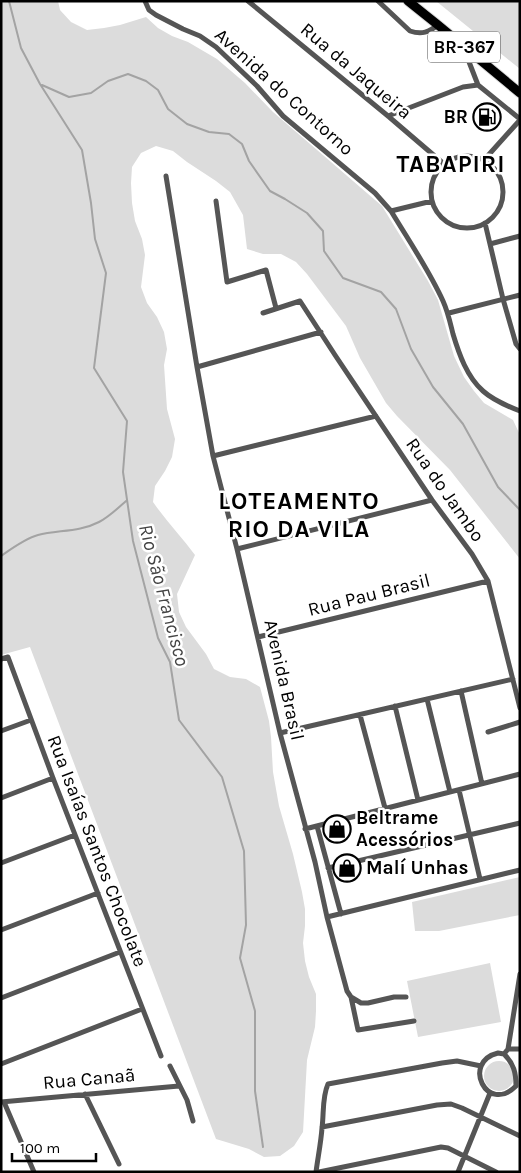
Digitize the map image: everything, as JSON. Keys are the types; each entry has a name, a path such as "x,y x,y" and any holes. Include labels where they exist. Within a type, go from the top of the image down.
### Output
{"main road":[{"name":"BR-367","path":"408,1 520,93"}],"street":[{"name":"Avenida do Contorno","path":"145,1 149,10 156,15 200,36 216,47 257,86 283,116 386,204 436,287 448,313 462,361 476,384 490,396 520,411"},
{"name":"Rua da Jaqueira","path":"248,1 444,164"},
{"path":"379,2 410,31 424,33 438,25"},
{"path":"463,45 478,85 520,120 484,160"},
{"path":"388,116 464,87 478,85"},
{"path":"474,156 484,160 494,168 501,179 503,192 501,204 495,215 486,223 475,227 464,228 454,226 444,220 437,212 432,201 432,181 444,164 453,158 474,156"},
{"name":"Avenida Brasil","path":"166,176 213,456 237,548 280,733 347,992 351,997 358,1030 414,1021"},
{"path":"216,200 227,282 266,270 276,308 263,312"},
{"path":"391,211 432,201"},
{"path":"486,223 503,299 516,344 520,349"},
{"path":"490,244 520,236"},
{"path":"448,313 520,295"},
{"name":"Rua do Jambo","path":"276,308 300,301 432,500 472,554 488,581 520,708"},
{"path":"197,367 321,332"},
{"path":"213,456 376,416"},
{"path":"237,548 432,500"},
{"name":"Rua Pau Brasil","path":"258,638 488,581"},
{"name":"Rua Isaías Santos Chocolate","path":"1,659 8,657 52,778 161,1056"},
{"path":"280,733 513,679"},
{"path":"461,691 482,784"},
{"path":"427,699 450,792"},
{"path":"395,706 418,800"},
{"path":"360,714 385,808"},
{"path":"1,731 31,720"},
{"path":"488,732 520,722"},
{"path":"305,829 520,774"},
{"path":"1,798 52,778"},
{"path":"459,790 480,879"},
{"path":"328,868 520,823"},
{"path":"317,826 341,914"},
{"path":"1,863 75,835"},
{"path":"327,917 520,870"},
{"path":"1,930 98,893"},
{"path":"1,998 120,952"},
{"path":"504,1054 508,1049 520,974"},
{"path":"351,997 361,1003 394,997 406,997"},
{"path":"1,1064 142,1009"},
{"path":"508,1049 520,1049"},
{"path":"504,1054 514,1068 518,1087 505,1094 497,1095 490,1093 484,1087 480,1071 485,1058 491,1055 504,1054"},
{"path":"481,1066 457,1062 328,1084 325,1090 318,1172 441,1147 448,1148 496,1172"},
{"path":"170,1066 187,1100 193,1121"},
{"name":"Rua Canaã","path":"2,1102 179,1086"},
{"path":"458,1172 490,1093"},
{"path":"85,1094 119,1164"},
{"path":"2,1102 34,1172"},
{"path":"322,1127 451,1104 481,1116 520,1136"}],"shaded area":[{"path":"1,1 58,1 60,10 71,22 87,30 120,25 146,17 158,28 188,42 217,59 245,83 273,112 382,206 438,300 454,356 464,377 484,403 513,420 520,435 520,559 450,470 386,403 360,358 346,326 296,262 281,254 263,254 247,249 243,215 230,192 216,181 173,151 156,146 141,153 132,167 131,183 135,221 142,239 145,255 141,287 147,303 157,317 164,332 167,349 164,365 167,409 175,439 172,457 155,486 153,502 195,555 177,594 179,612 186,627 206,654 214,669 230,677 246,679 260,687 269,721 273,772 279,806 293,854 305,909 303,943 309,977 316,994 315,1027 307,1060 303,1132 294,1146 280,1156 264,1157 249,1149 216,1139 30,647 1,655"},
{"path":"436,1 517,1 520,4 520,69"},
{"path":"520,877 520,915 439,931 415,931 412,902"},
{"path":"490,963 501,1022 418,1037 407,981"},
{"path":"499,1061 510,1065 514,1076 510,1087 499,1091 488,1087 484,1076 488,1065"}],"waterway":[{"name":"Rio São Francisco","path":"9,1 21,48 40,84 82,150 95,239 106,273 94,368 127,421 123,472 133,541 158,638 170,662 179,720 222,777 244,851 246,925 240,958 255,1011 255,1091 263,1147"},
{"path":"42,85 69,97 91,93 108,81 128,74 146,81 158,90 168,109 187,124 209,132 229,134 242,144 249,161 270,191 307,213 323,231 324,251 343,278 381,292 396,309 411,349 433,387 463,424 498,487 520,510"},
{"path":"1,556 33,536 77,529 99,522 126,501"}],"place":[{"name":"BR","path":"487,117"},
{"name":"Beltrame Acessórios","path":"337,829"},
{"name":"Malí Unhas","path":"347,868"}],"district":[{"name":"TABAPIRI","path":"451,164"},
{"name":"LOTEAMENTO RIO DA VILA","path":"299,515"}]}
